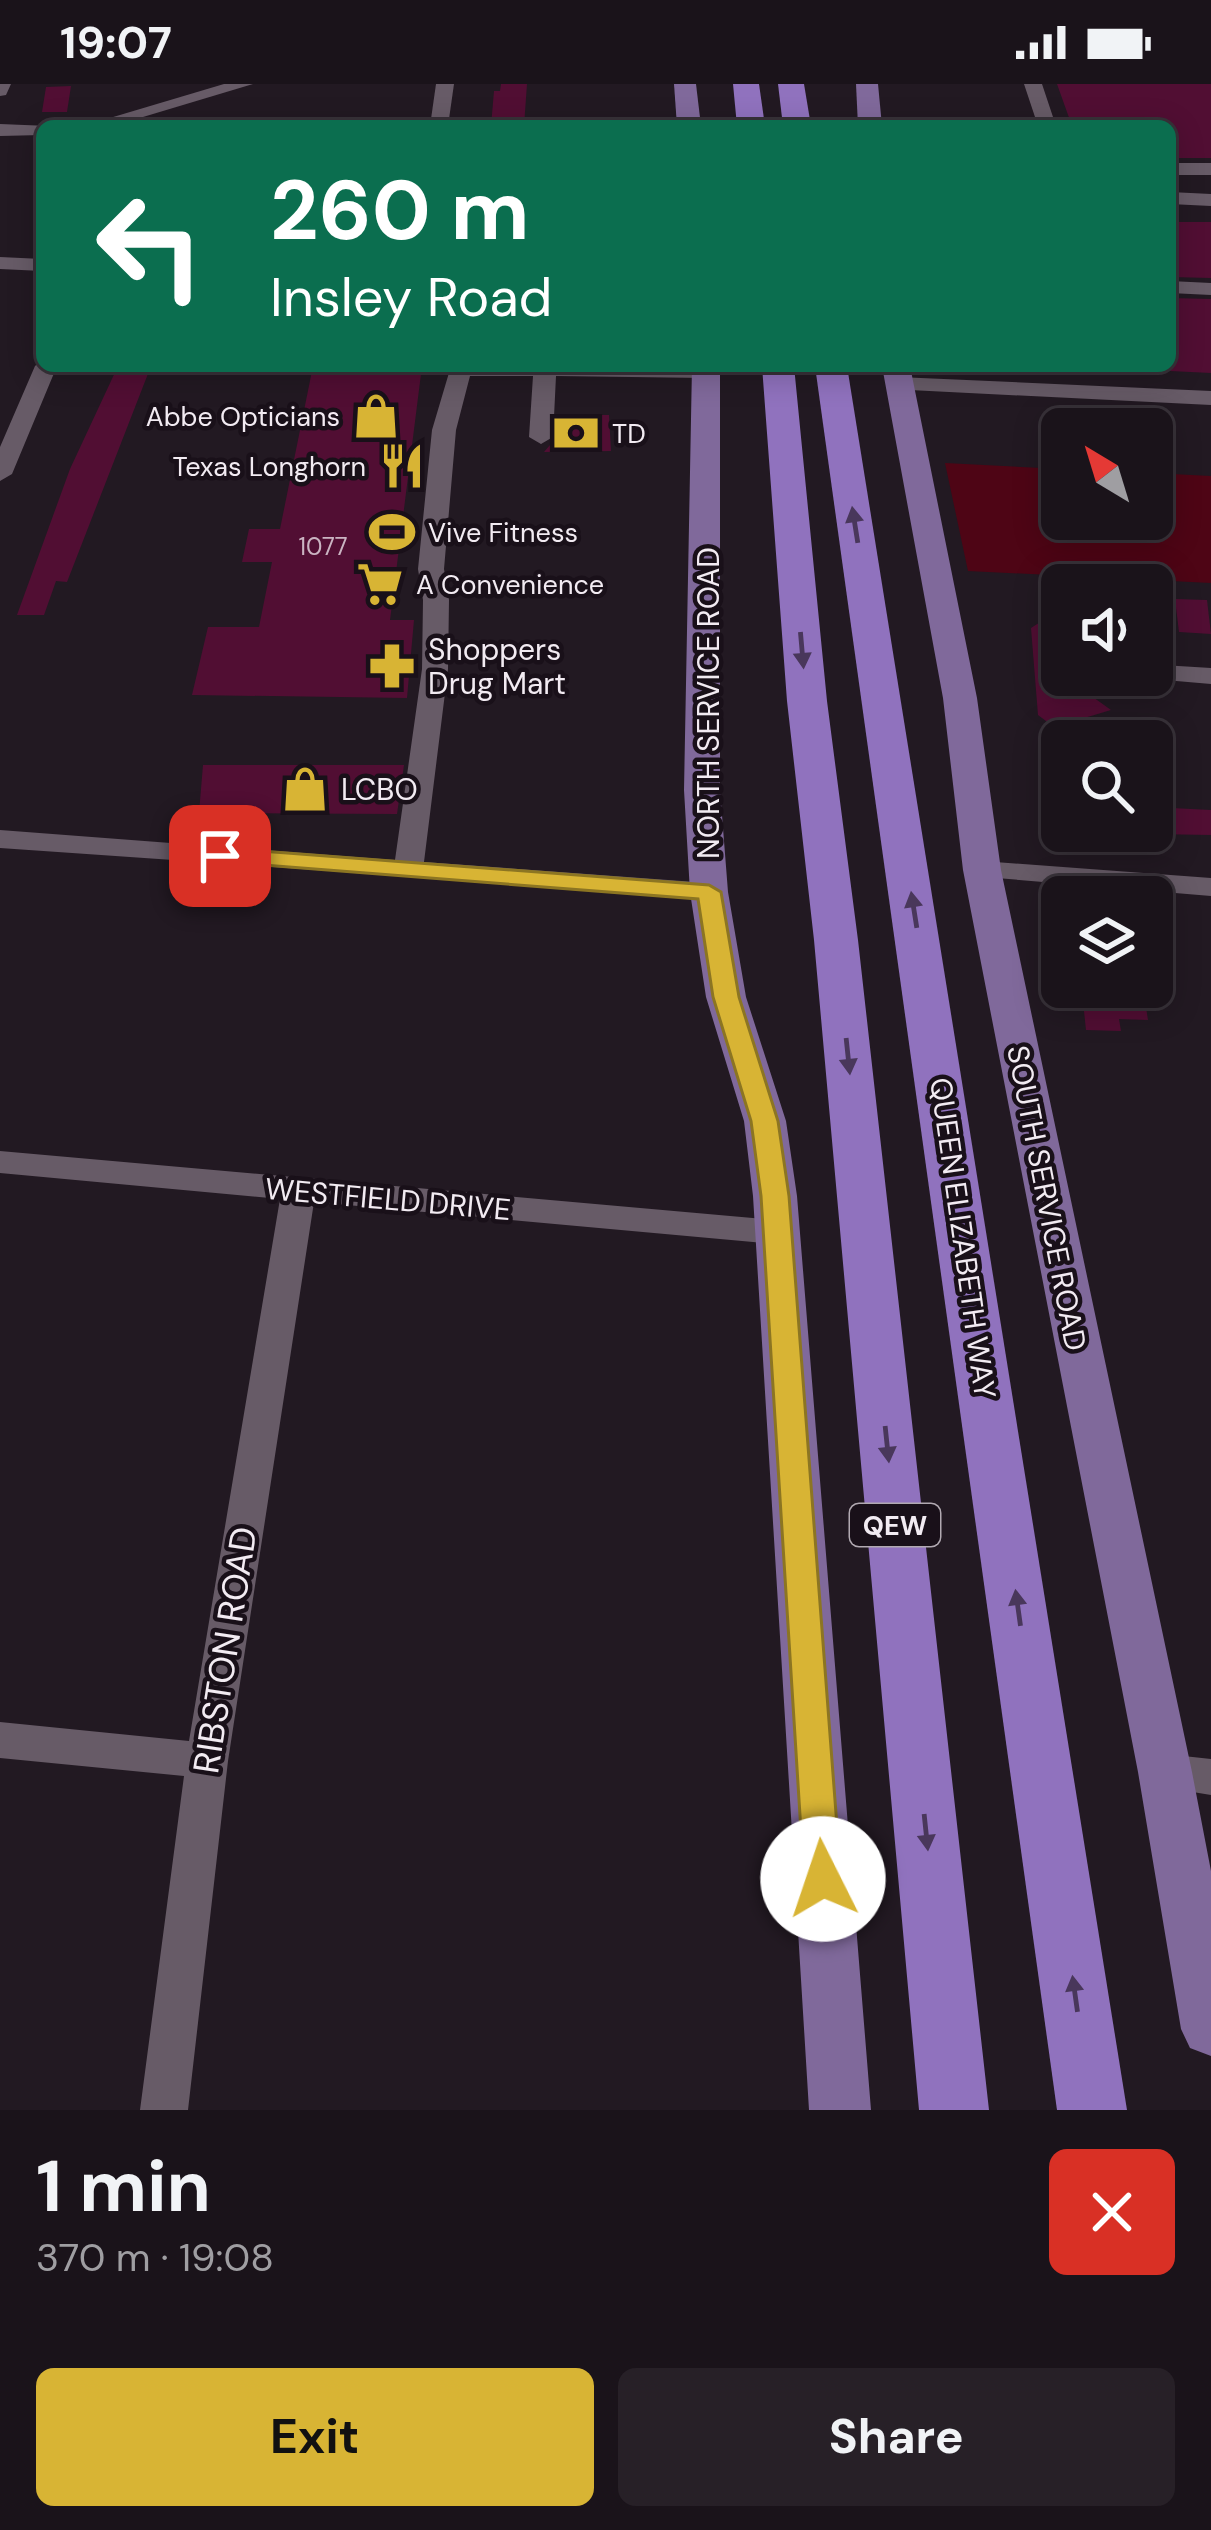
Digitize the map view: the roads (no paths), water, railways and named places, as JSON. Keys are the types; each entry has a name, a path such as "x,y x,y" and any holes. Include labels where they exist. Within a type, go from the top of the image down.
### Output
{"highway":[{"path":"746,84 750,120"},
{"path":"791,84 796,120"},
{"name":"QEW","path":"779,372 807,701 836,940 954,2110"},
{"name":"QUEEN ELIZABETH WAY","path":"832,372 1092,2110"}],"main road":[{"path":"685,84 688,120"},
{"path":"867,84 870,120"},
{"name":"NORTH SERVICE ROAD","path":"706,372 702,790 709,892 726,997 764,1121 776,1232 840,2110"},
{"name":"SOUTH SERVICE ROAD","path":"897,375 960,698 982,870 1188,1774 1211,2029"}],"street":[{"path":"114,120 244,84"},
{"path":"440,120 445,84"},
{"path":"1034,84 1045,120"},
{"path":"0,130 36,129"},
{"path":"1176,169 1211,169"},
{"path":"1176,198 1211,200"},
{"path":"1176,212 1211,213"},
{"path":"0,263 36,265"},
{"path":"1176,287 1211,289"},
{"path":"0,474 43,372"},
{"path":"408,870 435,670 436,600 431,569 444,430 461,372"},
{"path":"540,448 545,372"},
{"path":"897,375 1211,398"},
{"path":"1173,674 1211,676"},
{"path":"0,838 709,892"},
{"path":"982,870 1211,886"},
{"name":"WESTFIELD DRIVE","path":"0,1162 776,1232"},
{"name":"RIBSTON ROAD","path":"164,2110 207,1761 298,1192"},
{"path":"0,1740 207,1761"}],"place":[{"name":"Abbe Opticians","path":"376,416"},
{"name":"TD","path":"576,433"},
{"name":"Texas Longhorn","path":"402,466"},
{"name":"Vive Fitness","path":"392,532"},
{"name":"A Convenience","path":"380,584"},
{"name":"Shoppers Drug Mart","path":"392,666"},
{"name":"LCBO","path":"305,789"}]}
